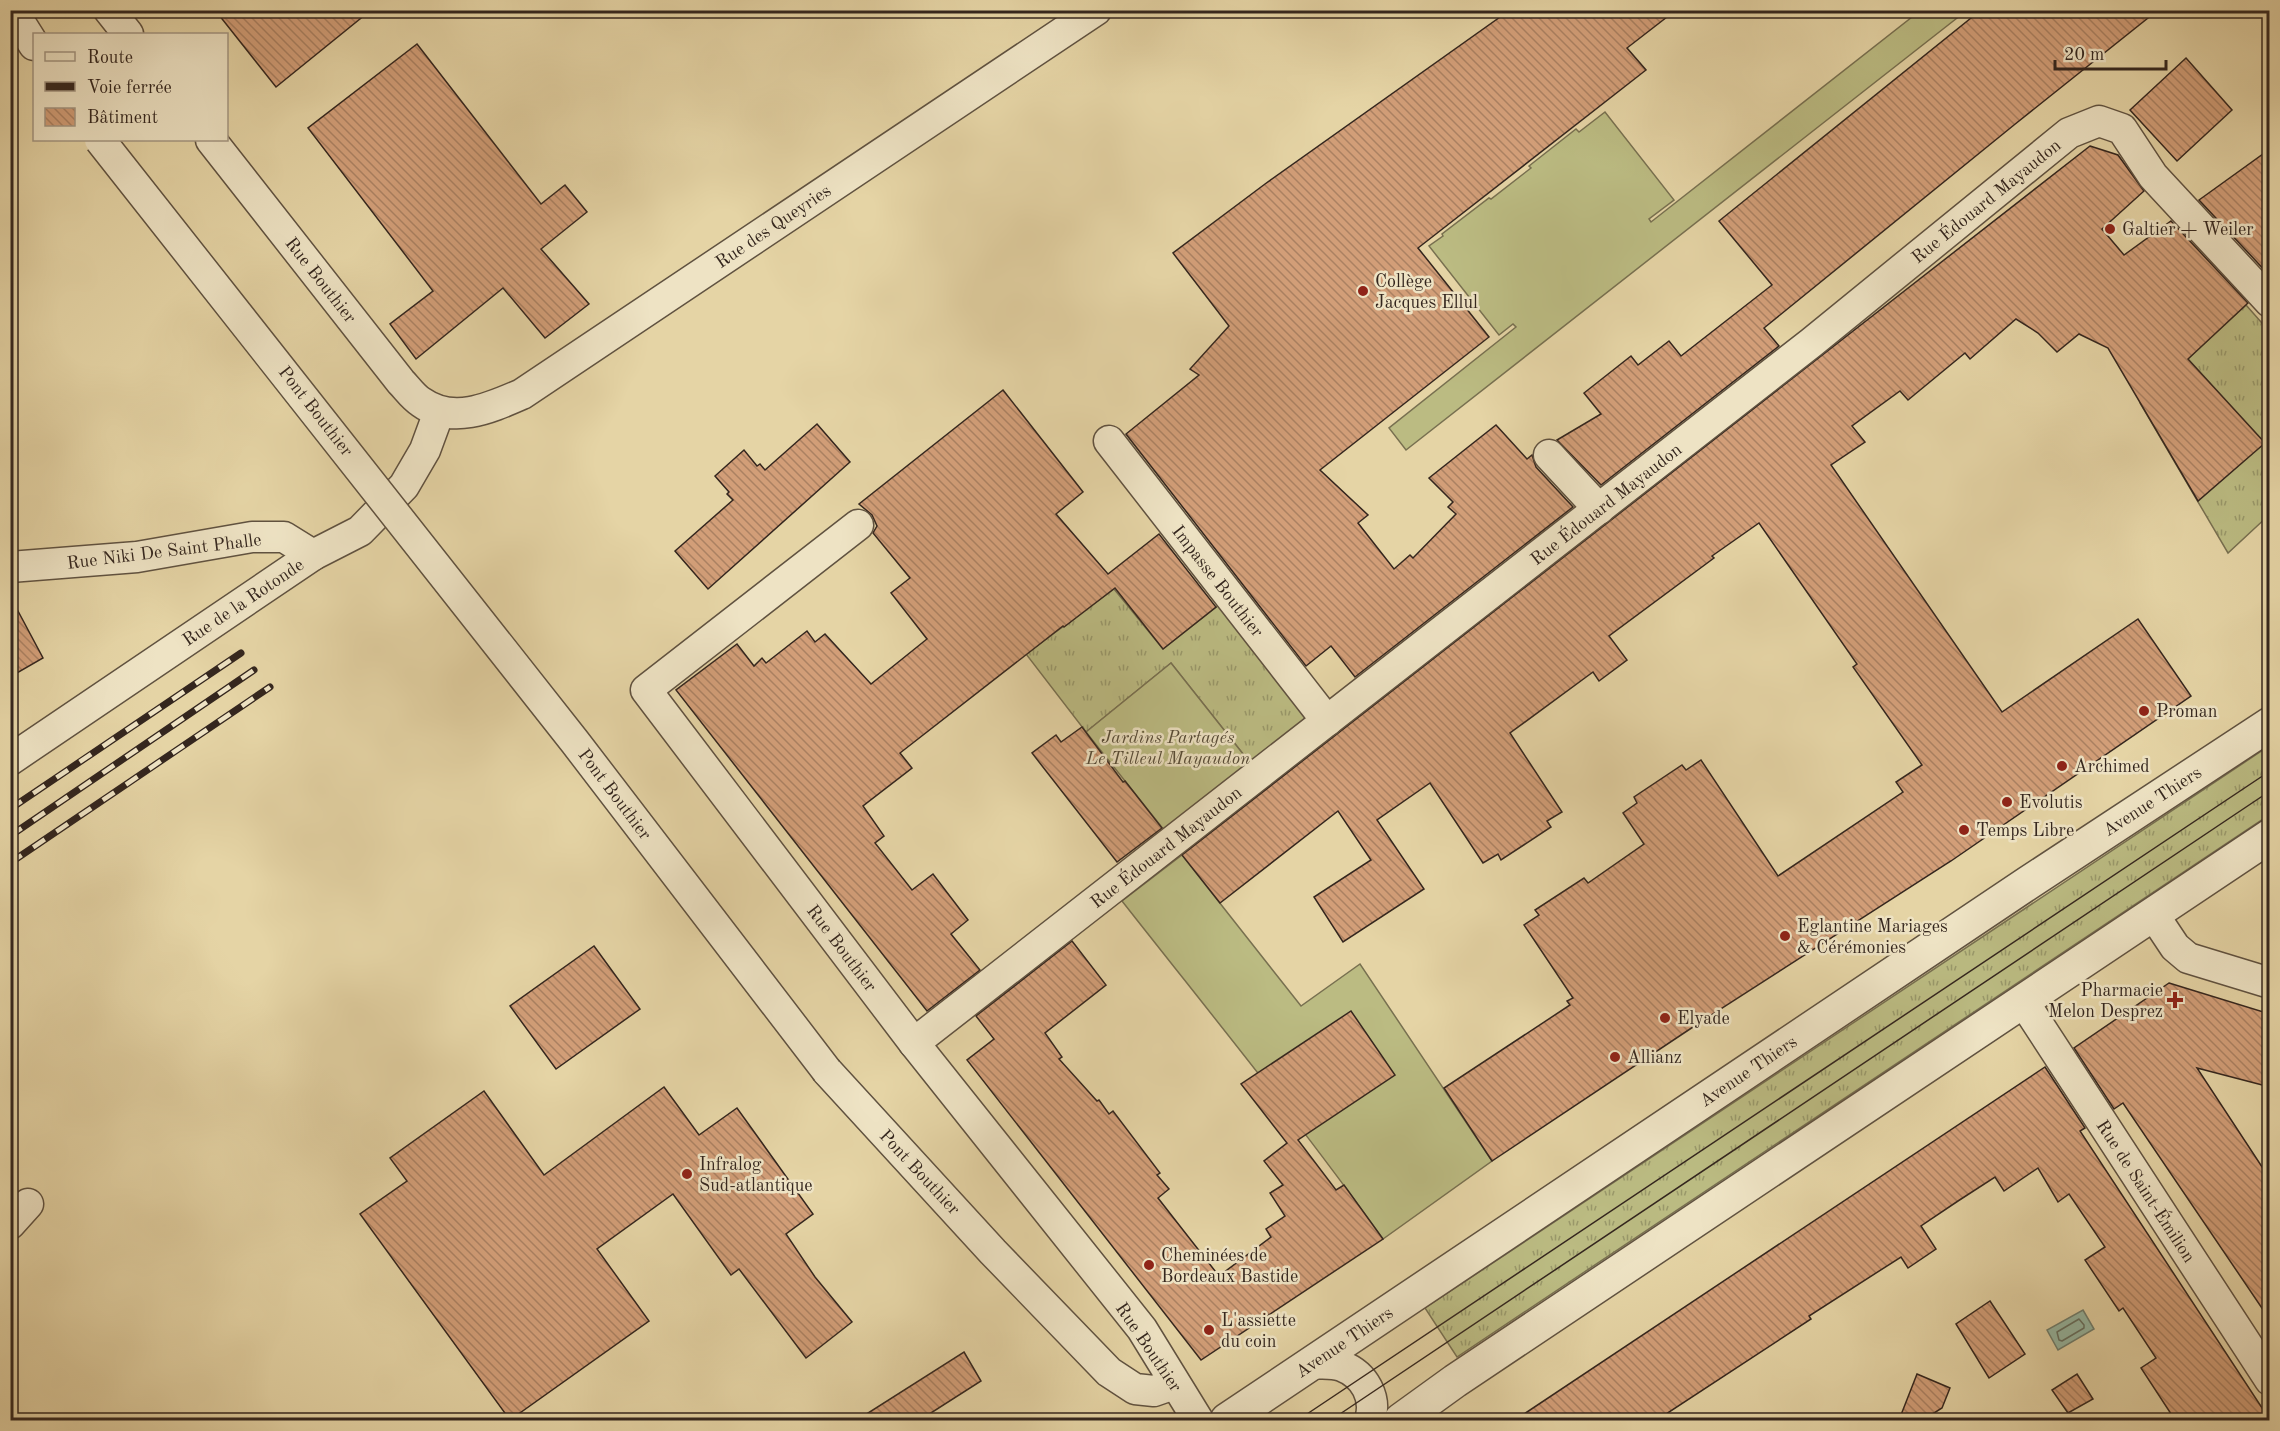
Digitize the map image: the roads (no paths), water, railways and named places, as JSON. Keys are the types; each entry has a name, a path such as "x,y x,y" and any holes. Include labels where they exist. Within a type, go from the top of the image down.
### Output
{"street":[{"path":"12,10 33,43"},
{"path":"109,10 127,33"},
{"name":"Rue des Queyries","path":"439,412 464,414 492,407 522,394 1096,10"},
{"name":"Rue Édouard Mayaudon","path":"914,1043 1819,336 2069,133 2098,121 2122,129 2153,176 2270,302"},
{"name":"Pont Bouthier","path":"101,141 575,741 827,1071 993,1252 1109,1372 1135,1389 1154,1391 1174,1384"},
{"name":"Rue Bouthier","path":"212,141 401,382 420,401 439,412"},
{"name":"Rue de la Rotonde","path":"10,760 313,555 360,531 404,486 424,450 439,412"},
{"name":"Impasse Bouthier","path":"1109,441 1328,721"},
{"path":"1549,455 1599,509"},
{"name":"Rue Bouthier","path":"858,525 646,690 914,1043 1142,1329 1198,1420"},
{"name":"Rue Niki De Saint Phalle","path":"10,567 136,556 252,537 284,537 313,555"},
{"name":"Avenue Thiers","path":"1227,1420 2028,883 2270,724"},
{"path":"1401,1420 2270,836"},
{"path":"2152,914 2175,947 2188,958 2270,983"},
{"name":"Rue de Saint-Émilion","path":"2023,1001 2270,1380"},
{"path":"1313,1363 1342,1366 1361,1379 1371,1394 1373,1410 1370,1420"}],"water":[{"path":"2083,1310 2094,1329 2058,1350 2047,1330"}],"tram line":[{"path":"1298,1420 2270,771"},
{"path":"1331,1420 2270,791"}],"railway":[{"path":"10,809 241,653"},
{"path":"10,836 254,670"},
{"path":"10,863 270,687"}],"place":[{"name":"Galtier + Weiler","path":"2110,229"},
{"name":"Collège Jacques Ellul","path":"1363,291"},
{"name":"Proman","path":"2144,711"},
{"name":"Archimed","path":"2062,766"},
{"name":"Evolutis","path":"2007,802"},
{"name":"Temps Libre","path":"1964,830"},
{"name":"Eglantine Mariages & Cérémonies","path":"1785,936"},
{"name":"Pharmacie Melon Desprez","path":"2175,1000"},
{"name":"Elyade","path":"1665,1018"},
{"name":"Allianz","path":"1615,1057"},
{"name":"Infralog Sud-atlantique","path":"687,1174"},
{"name":"Cheminées de Bordeaux Bastide","path":"1149,1265"},
{"name":"L'assiette du coin","path":"1209,1330"}],"park label":[{"name":"Jardins Partagés Le Tilleul Mayaudon","path":"1168,747"}]}
